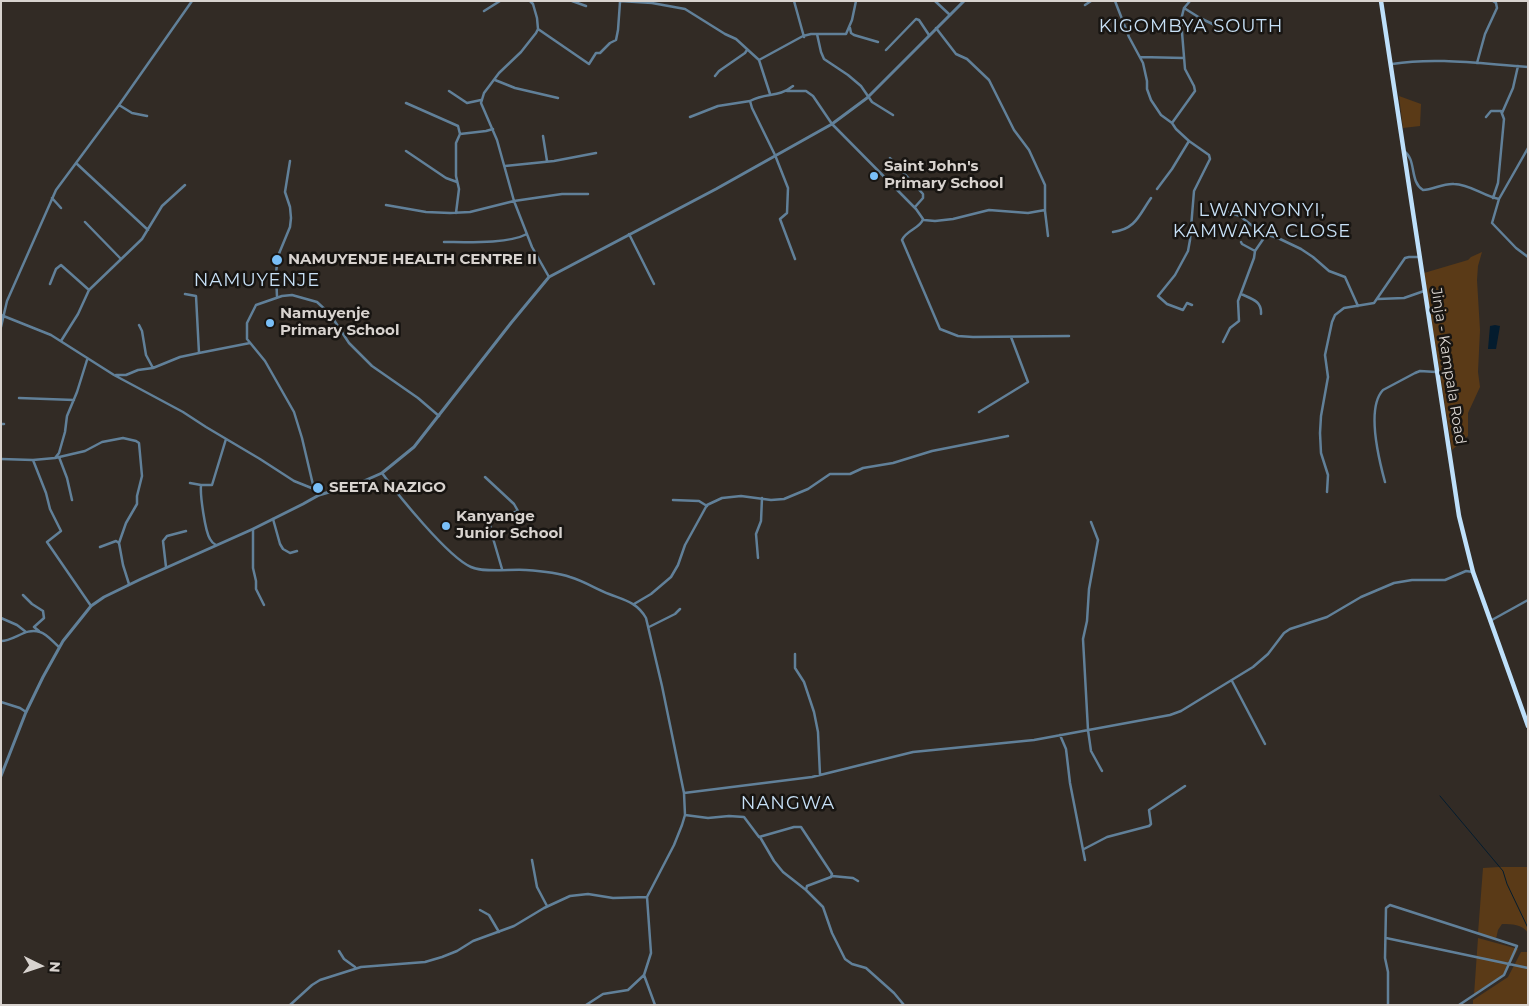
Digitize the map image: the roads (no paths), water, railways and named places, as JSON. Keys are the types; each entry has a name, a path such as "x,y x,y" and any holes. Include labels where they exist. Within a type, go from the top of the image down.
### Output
{"highway":[{"name":"Jinja - Kampala Road","path":"1381,1 1458,516 1473,572 1528,726"}],"street":[{"path":"1,327 2,316 10,294 56,190 192,1"},
{"path":"484,12 500,1"},
{"path":"572,1 586,6"},
{"path":"794,1 804,36"},
{"path":"758,60 804,36 817,34 844,35 850,28 856,1"},
{"path":"936,1 950,15"},
{"path":"1,776 26,712 59,647 72,627 91,606 129,584 252,529 319,495 356,484 382,473 414,447 549,277 716,189 832,124 869,95 964,1"},
{"path":"1085,4 1091,1"},
{"path":"1115,1 1140,57 1150,100 1161,115 1172,122 1176,129 1209,155 1210,159 1194,191 1188,251 1175,275 1158,296 1167,304 1183,310 1187,303 1192,305"},
{"path":"1172,122 1195,91 1184,69 1182,20 1184,8 1190,1"},
{"path":"1477,63 1485,34 1497,8 1496,3 1493,1"},
{"path":"449,91 470,104 481,100 495,80 534,38 538,29 533,2"},
{"path":"538,29 589,64 596,52 600,53 616,40 620,2 652,3 685,9 736,39 758,60 770,94"},
{"path":"1184,8 1223,29"},
{"path":"886,50 916,19 919,20 929,35"},
{"path":"850,28 851,33 854,35 878,42"},
{"path":"936,28 956,54 967,59 989,80 1014,130 1029,150 1045,185 1048,236"},
{"path":"817,34 824,59 848,75 869,95 872,102 893,115"},
{"path":"714,76 745,54 747,50"},
{"path":"1140,57 1184,58"},
{"path":"1390,64 1416,60 1528,66"},
{"path":"1502,113 1514,88 1518,66"},
{"path":"495,80 515,88 558,98"},
{"path":"690,117 718,106 750,101 770,94 779,94 793,86"},
{"path":"787,91 806,91 813,96 832,124 924,220 935,221 989,210 1028,213 1045,210"},
{"path":"481,100 493,129 514,201 536,255 549,277"},
{"path":"750,101 788,188 787,214 781,218 781,221 796,259"},
{"path":"406,103 458,126 460,134 456,143 457,182 459,189 456,213"},
{"path":"119,105 132,113 147,116"},
{"path":"1486,117 1491,111 1497,110 1502,113 1504,119 1498,183 1493,198"},
{"path":"460,134 493,129"},
{"path":"543,136 547,161"},
{"path":"1157,189 1189,141"},
{"path":"1528,148 1499,198 1492,223 1516,248 1528,257"},
{"path":"406,151 446,178 457,182"},
{"path":"1404,151 1409,156 1414,179 1422,190 1456,184 1467,186 1493,198 1499,198"},
{"path":"505,166 596,153"},
{"path":"890,158 923,194 923,198 914,208"},
{"path":"277,297 276,273 278,256 290,227 291,218 285,192 290,161"},
{"path":"76,163 148,230"},
{"path":"61,341 78,314 89,290 121,260 148,230 162,206 185,185"},
{"path":"386,205 426,212 456,213 470,212 514,201 562,194 588,194"},
{"path":"52,198 61,208"},
{"path":"1113,232 1122,231 1130,227 1151,198"},
{"path":"1215,208 1240,216 1255,229 1301,249 1329,271 1345,277 1358,306"},
{"path":"924,220 904,236 902,240 940,330 958,336 1069,336"},
{"path":"85,222 121,260"},
{"path":"444,242 487,242 516,238 527,234"},
{"path":"629,234 654,284"},
{"path":"1223,342 1230,328 1239,321 1238,300 1255,251 1266,235"},
{"path":"1241,242 1255,251"},
{"path":"1327,492 1328,475 1321,453 1320,433 1328,377 1325,355 1332,322 1335,315 1344,308 1374,303 1405,258 1418,257"},
{"path":"50,284 56,269 61,265 89,290"},
{"path":"1378,299 1404,298 1424,291"},
{"path":"185,294 196,296 199,353"},
{"path":"1241,294 1259,303 1261,314"},
{"path":"319,495 314,489 294,412 265,361 247,339 246,328 256,305 277,297 292,296 319,304 334,320 349,343 369,363 418,398 439,416"},
{"path":"2,316 44,332 61,341 87,360 183,412 294,481 314,489"},
{"path":"139,325 146,355 153,368"},
{"path":"979,412 1028,382 1011,337"},
{"path":"114,375 126,375 138,370 153,368 180,357 250,343"},
{"path":"55,458 59,453 65,432 66,416 74,400 87,360"},
{"path":"1385,482 1376,446 1375,427 1379,394 1383,390 1420,371 1436,372"},
{"path":"19,398 74,400"},
{"path":"634,604 651,594 672,576 685,545 707,506 714,501 741,496 778,501 808,489 830,474 850,474 863,468 893,463 932,451 1008,436"},
{"path":"1,460 55,458 85,451 93,445 102,442 123,438 139,443 142,476 137,504 126,523 119,543 123,566 129,584"},
{"path":"190,483 201,486 212,485 226,439"},
{"path":"59,457 67,478 72,500"},
{"path":"33,460 50,509 62,530 47,542 91,606"},
{"path":"382,473 416,515 459,558 476,569 525,570 564,575 624,598 634,604 644,614 649,627 684,793 685,815 674,845 647,898 651,953 644,975 628,990 597,997 586,1005"},
{"path":"485,477 514,504 518,511 492,521 490,528 502,569"},
{"path":"201,486 200,496 208,533 210,540 216,545"},
{"path":"758,558 756,534 761,521 762,498"},
{"path":"673,500 700,502 707,506"},
{"path":"273,519 283,549 290,553 297,551"},
{"path":"1091,522 1098,540 1089,589 1087,621 1083,639 1088,730 1091,750 1102,772"},
{"path":"252,529 253,568 256,589 264,606"},
{"path":"166,567 163,541 167,536 186,531"},
{"path":"100,547 116,542 119,543"},
{"path":"684,793 820,775 913,752 1034,740 1170,715 1181,711 1232,681 1262,660 1290,629 1327,617 1361,597 1394,582 1445,580 1466,571 1473,572"},
{"path":"23,595 32,604 44,611 44,618 34,627 59,647"},
{"path":"1490,621 1528,600"},
{"path":"649,627 675,614 680,609"},
{"path":"1,618 17,625 26,632"},
{"path":"1,641 7,641 26,632 40,632"},
{"path":"795,654 795,668 804,682 814,712 818,732 820,775"},
{"path":"1232,681 1265,744"},
{"path":"1,702 26,712"},
{"path":"1060,735 1066,749 1070,783 1085,860"},
{"path":"1084,848 1107,837 1149,826 1151,824 1149,810 1186,786"},
{"path":"685,815 708,818 744,817 757,836 760,837 774,862 823,907 832,933 846,959 852,964 866,968 894,992 904,1005"},
{"path":"760,837 800,827 832,876"},
{"path":"532,860 537,887 547,906"},
{"path":"806,890 807,886 832,876 853,878 858,881"},
{"path":"290,1005 316,982 356,968 425,962 457,951 473,941 514,926 547,906 570,896 588,894 613,898 647,898"},
{"path":"1388,1005 1388,972 1385,958 1386,908 1392,905 1517,946 1504,975 1459,1005"},
{"path":"480,910 489,915 499,932"},
{"path":"1386,938 1528,968"},
{"path":"339,950 344,959 356,968"},
{"path":"644,975 655,1005"}],"water":[{"path":"1490,326 1500,326 1496,349 1488,349"}],"waterway":[{"path":"1440,796 1503,871 1507,884 1528,928"}],"place":[{"name":"Saint John's Primary School","path":"874,176"},
{"name":"NAMUYENJE HEALTH CENTRE II","path":"277,260"},
{"name":"Namuyenje Primary School","path":"270,323"},
{"name":"SEETA NAZIGO","path":"318,488"},
{"name":"Kanyange Junior School","path":"446,526"}],"district":[{"name":"KIGOMBYA SOUTH","path":"1191,27"},
{"name":"LWANYONYI, KAMWAKA CLOSE","path":"1262,221"},
{"name":"NAMUYENJE","path":"257,281"},
{"name":"NANGWA","path":"788,804"}]}
